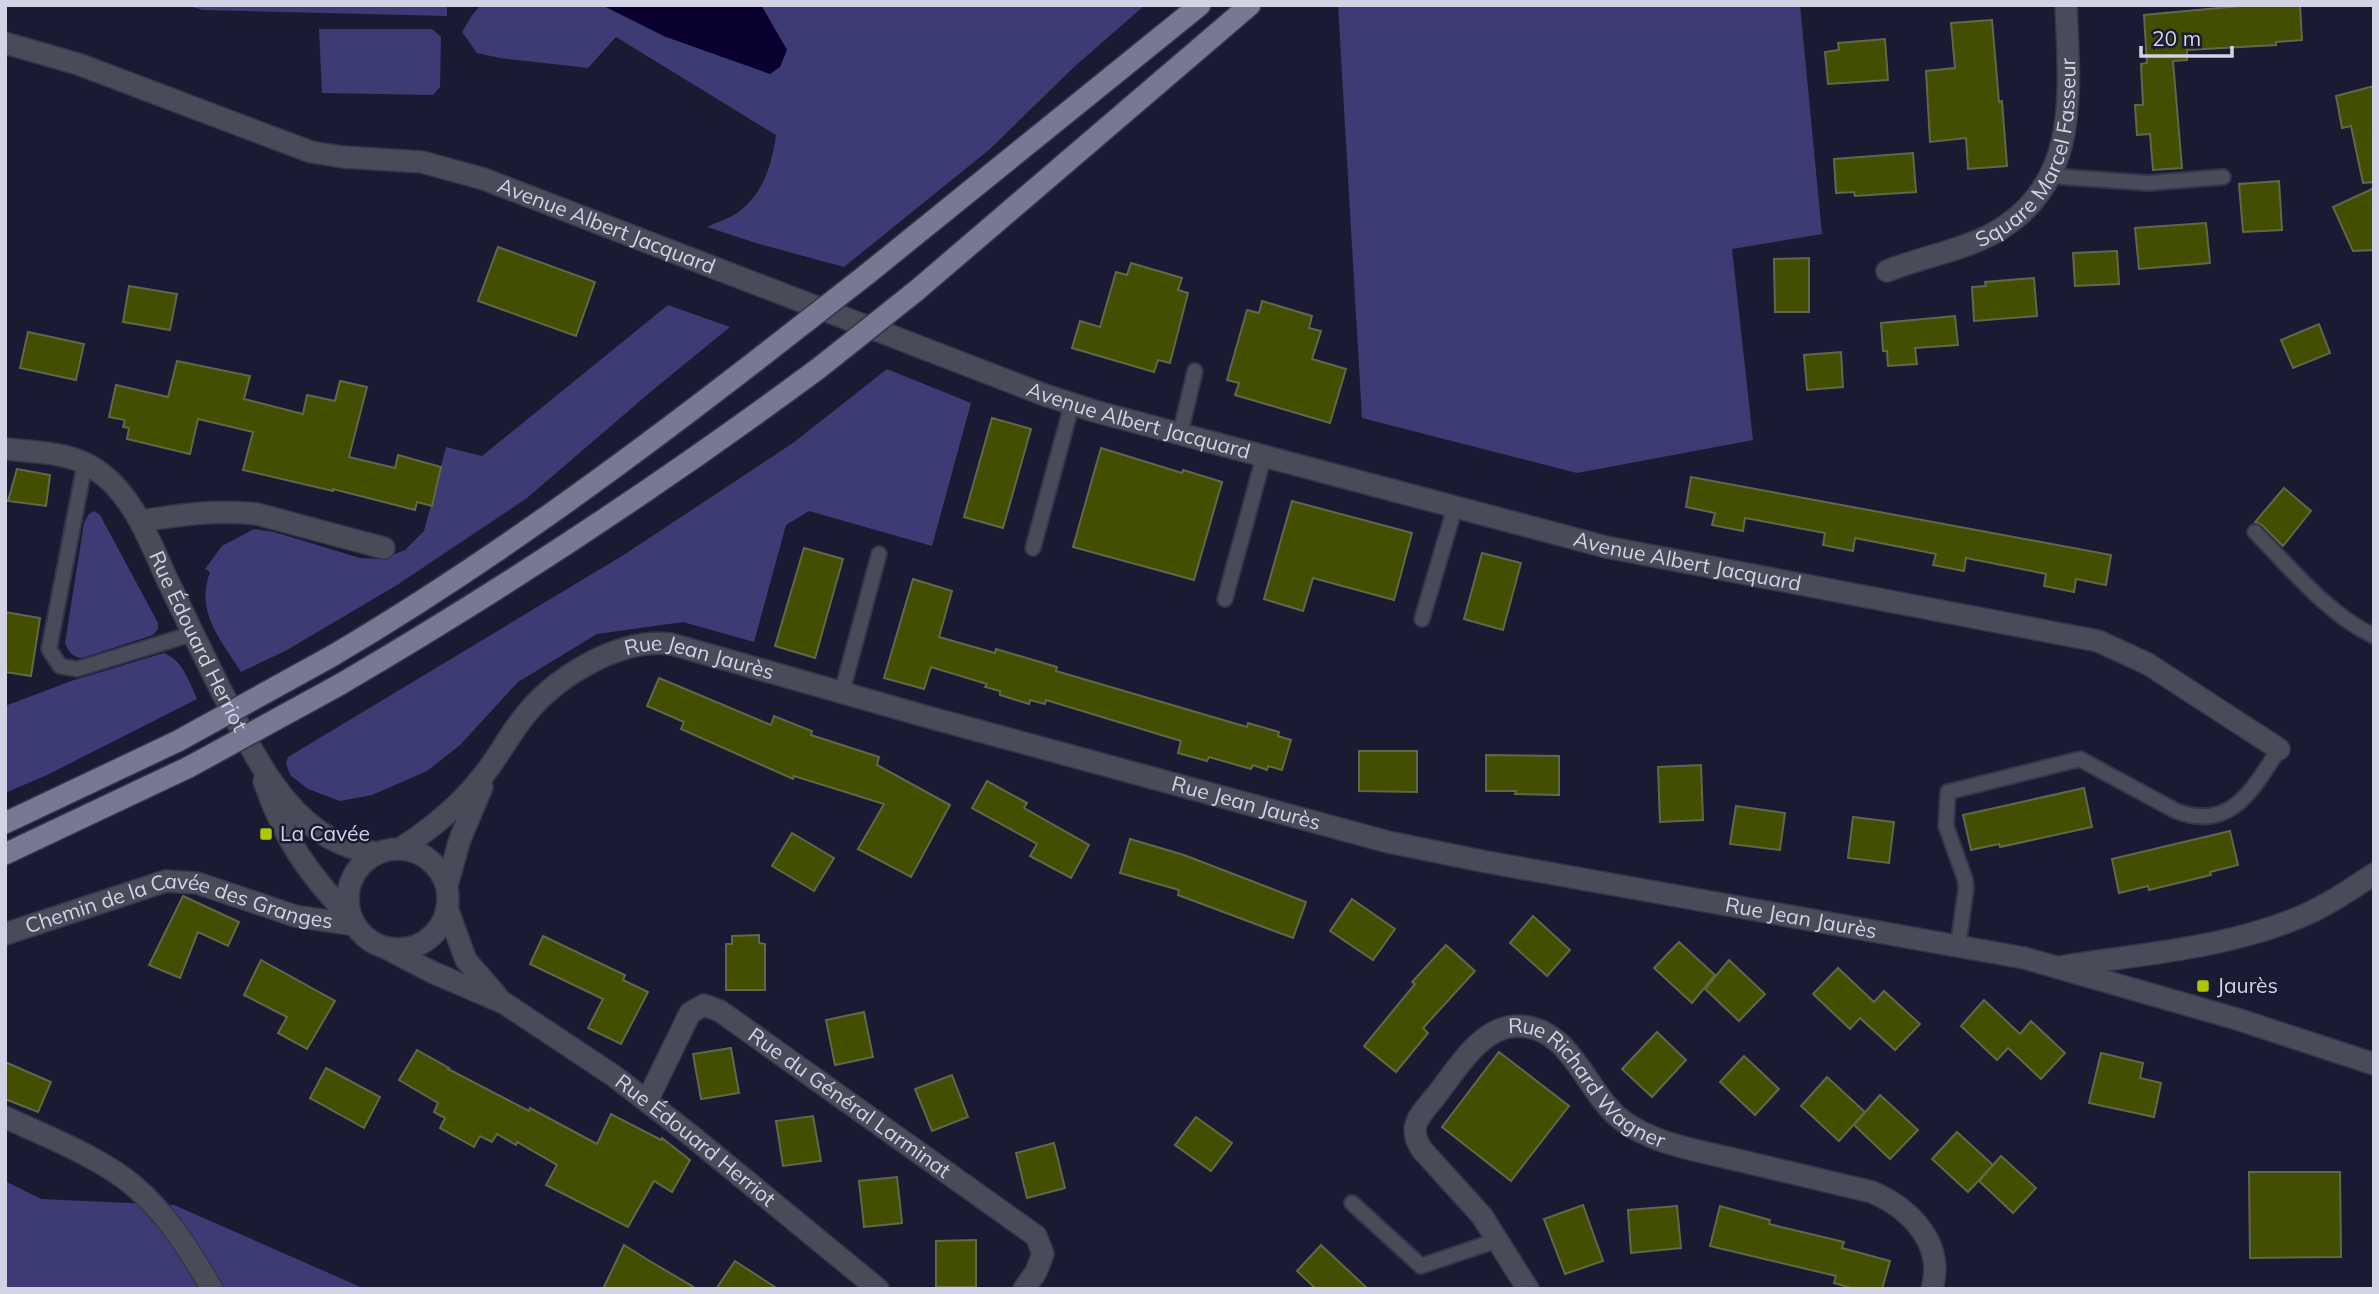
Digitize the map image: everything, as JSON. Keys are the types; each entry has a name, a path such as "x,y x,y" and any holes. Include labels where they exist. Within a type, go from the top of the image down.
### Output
{"main road":[{"path":"5,823 178,741 332,656 422,601 527,531 628,459 758,360 1200,5"},
{"path":"5,854 189,767 339,685 478,601 615,513 819,368 916,291 1250,5"}],"street":[{"name":"Square Marcel Fasseur","path":"1887,271 1917,259 1956,249 1993,233 2026,208 2050,176 2063,144 2069,110 2066,5"},
{"name":"Avenue Albert Jacquard","path":"5,43 78,64 311,152 342,157 422,162 484,178 1072,404 1606,547 2098,641 2148,664 2279,750"},
{"path":"5,449 57,455 85,463 97,470 119,491 141,521 218,511 240,512 257,514 384,548"},
{"name":"Rue Édouard Herriot","path":"141,521 192,634 256,759 276,814 297,853 320,887 354,922"},
{"name":"Rue Jean Jaurès","path":"400,849 452,810 489,769 520,722 544,695 574,672 611,654 642,643 656,642 692,648 842,692 1399,845 1958,946 2059,967 2237,1019 2374,1064"},
{"name":"Rue Édouard Herriot","path":"256,759 283,797 310,824 341,845 378,853"},
{"name":"Rue Jean Jaurès","path":"446,884 460,839 489,769"},
{"path":"400,849 429,859 438,868 446,884 447,908 437,931 423,943 405,949 387,948 369,940 354,922 348,896 352,878 363,863 378,853 400,849"},
{"path":"2059,967 2227,940 2301,917 2374,874"},
{"name":"Chemin de la Cavée des Granges","path":"5,934 166,881 197,883 295,916 354,922"},
{"name":"Rue Édouard Herriot","path":"447,908 466,960 504,1003"},
{"name":"Rue Édouard Herriot","path":"387,948 432,972 504,1003 647,1101 878,1289"},
{"name":"Rue du Général Larminat","path":"647,1101 690,1013 704,1005 720,1011 1036,1236 1043,1254 1037,1272 1024,1289"},
{"name":"Rue Richard Wagner","path":"1528,1289 1482,1216 1423,1152 1416,1142 1414,1131 1422,1112 1483,1040 1504,1028 1531,1027 1558,1042 1613,1113 1641,1132 1675,1145 1872,1192 1900,1206 1911,1216 1928,1240 1936,1270 1932,1289"},
{"path":"5,1117 103,1165 133,1185 177,1233 212,1289"}],"lane":[{"path":"2050,176 2148,183 2223,177"},
{"path":"1180,434 1195,371"},
{"path":"1033,548 1072,404"},
{"path":"1225,599 1264,456"},
{"path":"85,463 49,649 60,666 77,670 192,634"},
{"path":"1422,619 1455,507"},
{"path":"2255,532 2323,600 2358,628 2374,636"},
{"path":"842,692 879,554"},
{"path":"1958,946 1966,888 1946,826 1948,792 2080,759 2176,811 2190,816 2204,816 2233,808 2244,799 2279,750"},
{"path":"1352,1203 1421,1266 1498,1240"}],"shaded area":[{"path":"185,5 447,5 447,16 203,10"},
{"path":"481,5 602,5 666,37 787,50 761,5 1145,5 1074,67 990,149 844,267 707,227 734,215 754,197 769,168 776,135 616,37 588,68 477,53 462,32"},
{"path":"602,5 761,5 787,50 780,67 770,74 666,37"},
{"path":"1338,5 1800,5 1822,234 1732,249 1753,440 1577,473 1362,418"},
{"path":"319,29 432,29 441,37 440,87 433,95 322,93"},
{"path":"668,305 730,327 527,498 397,585 287,650 241,672 212,625 206,600 210,572 205,569 222,546 254,529 274,532 360,558 382,559 405,550 424,531 446,447 482,456"},
{"path":"887,369 971,403 932,546 809,511 786,525 754,642 683,622 597,634 518,682 460,745 427,771 372,795 340,801 308,789 290,775 286,763 288,757 622,556 793,443"},
{"path":"94,511 100,515 158,623 158,629 153,635 82,658 71,654 65,643 84,523"},
{"path":"164,653 181,666 197,699 47,775 5,793 5,706 74,680"},
{"path":"5,1181 41,1199 174,1205 365,1289 5,1289"}],"building":[{"path":"2251,5 2300,5 2302,40 2276,42 2276,45 2187,50 2187,60 2173,61 2182,168 2153,170 2150,134 2137,135 2135,105 2143,105 2141,64 2147,63 2144,15"},
{"path":"1992,20 2007,166 1968,169 1966,138 1930,142 1926,71 1955,68 1951,23"},
{"path":"1885,39 1888,80 1828,84 1825,52 1839,50 1838,43"},
{"path":"2374,86 2374,182 2363,183 2351,126 2342,128 2336,96"},
{"path":"1913,153 1916,192 1855,196 1854,192 1836,193 1834,159"},
{"path":"2279,181 2282,230 2243,232 2239,184"},
{"path":"2374,188 2374,250 2353,251 2333,207"},
{"path":"2206,223 2210,263 2139,269 2135,228"},
{"path":"498,247 595,282 576,336 478,301"},
{"path":"2117,251 2119,284 2075,286 2073,253"},
{"path":"1809,258 1809,312 1775,312 1774,259"},
{"path":"1131,263 1182,278 1178,290 1188,293 1170,363 1158,360 1154,372 1072,348 1080,321 1100,327 1116,272 1127,275"},
{"path":"2034,278 2037,316 1974,321 1972,287 1986,286 1985,282"},
{"path":"129,286 177,294 170,330 123,322"},
{"path":"1262,301 1312,316 1309,328 1321,331 1312,359 1346,369 1330,423 1235,395 1239,383 1227,380 1247,310 1259,313"},
{"path":"1955,316 1958,345 1915,348 1917,364 1888,366 1887,351 1883,351 1881,323"},
{"path":"2319,324 2330,353 2293,368 2281,340"},
{"path":"28,332 84,344 76,380 20,368"},
{"path":"1841,352 1843,387 1807,390 1804,355"},
{"path":"177,361 250,376 244,399 303,414 307,395 335,401 340,381 367,387 349,457 395,468 398,455 441,467 432,506 417,502 415,510 243,470 253,432 198,419 190,454 127,439 129,428 123,427 125,420 109,417 116,385 168,397"},
{"path":"992,418 1031,429 1003,528 964,517"},
{"path":"1101,448 1182,473 1183,470 1222,482 1194,580 1073,547"},
{"path":"17,469 50,475 46,506 8,501"},
{"path":"1691,477 2111,555 2106,585 2076,579 2074,592 2044,586 2046,574 1966,558 1964,571 1933,565 1936,554 1855,538 1853,551 1823,545 1825,533 1745,518 1743,531 1712,525 1715,513 1686,507"},
{"path":"2284,488 2311,511 2283,546 2262,525 2255,522"},
{"path":"1292,501 1412,533 1394,600 1313,578 1303,611 1264,599"},
{"path":"804,548 843,559 815,658 775,646"},
{"path":"1482,553 1521,563 1503,630 1464,619"},
{"path":"913,579 952,591 939,637 995,653 996,649 1057,667 1056,671 1247,727 1248,723 1279,732 1278,736 1291,740 1282,770 1268,766 1267,770 1253,765 1251,769 1209,757 1207,761 1178,753 1181,741 1046,700 1045,704 1030,700 1029,704 1000,695 1000,691 985,687 987,684 931,667 924,689 884,678"},
{"path":"5,612 40,618 31,676 5,672"},
{"path":"659,678 771,725 774,716 812,731 811,735 879,757 877,765 950,805 911,877 858,849 884,804 794,776 793,779 681,729 684,722 647,706"},
{"path":"1359,751 1417,751 1417,792 1359,791"},
{"path":"1486,755 1559,756 1559,795 1486,791"},
{"path":"1701,765 1703,820 1660,822 1658,767"},
{"path":"987,781 1027,803 1024,808 1089,845 1071,878 1030,856 1037,844 972,808"},
{"path":"2084,788 2092,827 2000,847 1999,844 1971,850 1963,815"},
{"path":"1736,806 1785,813 1780,850 1730,844"},
{"path":"1853,817 1894,822 1889,863 1848,858"},
{"path":"2230,831 2238,865 2210,872 2211,875 2149,890 2148,886 2119,893 2112,859"},
{"path":"792,833 834,858 814,891 772,866"},
{"path":"1130,839 1184,855 1306,902 1293,938 1178,895 1179,890 1120,873"},
{"path":"183,896 239,922 228,946 198,932 180,978 149,965"},
{"path":"1352,899 1395,929 1373,960 1330,931"},
{"path":"1533,916 1570,950 1547,976 1510,943"},
{"path":"759,935 759,943 765,944 765,990 726,990 726,944 732,944 732,936"},
{"path":"543,936 625,975 623,980 648,992 621,1044 588,1028 603,999 530,964"},
{"path":"1679,942 1715,975 1692,1003 1654,968"},
{"path":"1446,945 1475,971 1423,1028 1428,1033 1396,1072 1364,1046 1415,984 1412,982"},
{"path":"261,960 335,1001 307,1049 278,1033 287,1017 244,995"},
{"path":"1729,960 1765,994 1739,1021 1705,989"},
{"path":"1838,968 1874,1002 1884,991 1920,1024 1895,1050 1860,1018 1850,1029 1813,994"},
{"path":"1984,1000 2020,1034 2031,1021 2065,1053 2041,1079 2008,1048 1997,1060 1961,1026"},
{"path":"864,1012 873,1057 835,1065 826,1020"},
{"path":"1657,1032 1686,1060 1652,1097 1622,1069"},
{"path":"731,1048 739,1093 701,1099 693,1054"},
{"path":"417,1050 448,1069 597,1144 611,1114 661,1140 662,1138 690,1160 672,1192 654,1181 628,1227 546,1185 557,1165 517,1142 516,1145 497,1134 492,1142 480,1136 474,1147 440,1128 445,1118 434,1112 438,1103 399,1080"},
{"path":"1499,1052 1569,1106 1511,1181 1442,1127"},
{"path":"2101,1053 2143,1063 2140,1078 2161,1083 2154,1117 2089,1103"},
{"path":"1744,1056 1779,1089 1755,1115 1720,1082"},
{"path":"5,1062 51,1082 38,1112 5,1099"},
{"path":"326,1068 380,1097 364,1128 310,1098"},
{"path":"952,1075 968,1117 932,1131 915,1089"},
{"path":"1827,1077 1865,1112 1839,1141 1801,1106"},
{"path":"1880,1095 1918,1130 1890,1159 1854,1125"},
{"path":"813,1116 821,1161 783,1166 776,1121"},
{"path":"1196,1117 1232,1143 1211,1171 1175,1145"},
{"path":"1957,1132 1993,1165 1968,1192 1932,1159"},
{"path":"1054,1143 1065,1188 1027,1198 1016,1153"},
{"path":"2001,1156 2036,1188 2013,1213 1979,1181"},
{"path":"2249,1172 2340,1172 2341,1257 2250,1258"},
{"path":"897,1177 902,1223 864,1227 859,1181"},
{"path":"1583,1205 1603,1261 1565,1274 1544,1219"},
{"path":"1677,1206 1681,1248 1631,1253 1628,1210"},
{"path":"1720,1206 1770,1220 1769,1224 1844,1242 1842,1248 1890,1261 1882,1289 1855,1289 1834,1283 1836,1276 1710,1246"},
{"path":"976,1240 976,1287 936,1287 936,1241"},
{"path":"624,1245 648,1260 697,1289 603,1289"},
{"path":"1321,1245 1368,1289 1316,1289 1297,1271"},
{"path":"735,1261 778,1289 716,1289"}],"place":[{"name":"La Cavée","path":"266,834"},
{"name":"Jaurès","path":"2203,986"}]}
